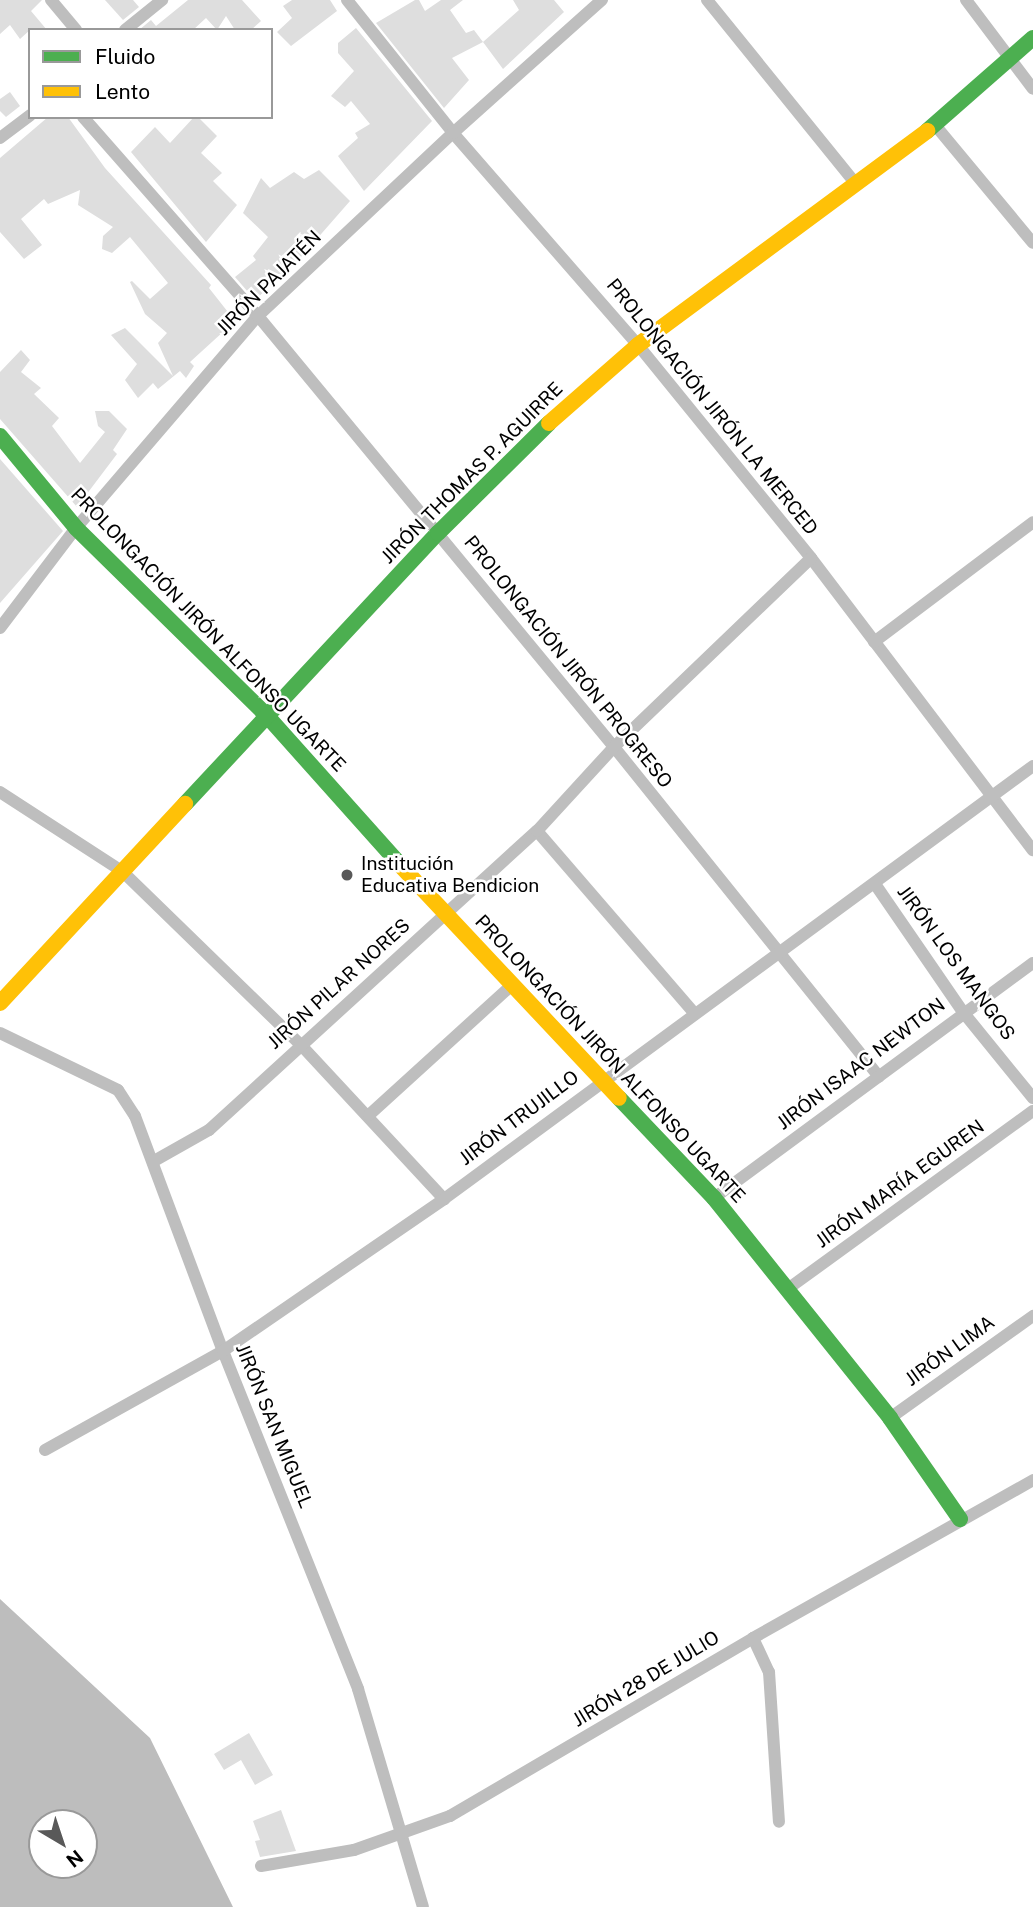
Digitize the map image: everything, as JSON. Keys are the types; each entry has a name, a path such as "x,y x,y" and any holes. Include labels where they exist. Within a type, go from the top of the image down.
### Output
{"street":[{"path":"51,0 74,28"},
{"path":"127,28 162,0"},
{"name":"PROLONGACIÓN JIRÓN LA MERCED","path":"347,0 453,133 638,345 811,558 1033,850"},
{"name":"JIRÓN PAJATÉN","path":"0,628 76,528 258,316 453,133 603,0"},
{"path":"707,0 857,185"},
{"path":"966,0 1033,89"},
{"name":"JIRÓN THOMAS P. AGUIRRE","path":"0,1003 439,533 559,413 638,345 935,125 1033,38"},
{"path":"0,138 28,117"},
{"name":"PROLONGACIÓN JIRÓN PROGRESO","path":"85,119 258,316 439,533 879,1077"},
{"path":"935,125 1033,243"},
{"name":"PROLONGACIÓN JIRÓN ALFONSO UGARTE","path":"0,436 76,528 268,717 444,914 714,1198 789,1288 890,1418 960,1519"},
{"path":"874,642 1033,522"},
{"name":"JIRÓN PILAR NORES","path":"154,1161 209,1130 300,1044 537,831 614,747 811,558"},
{"name":"JIRÓN TRUJILLO","path":"44,1450 223,1351 444,1199 778,950 875,884 1033,766"},
{"path":"0,792 123,872 300,1044 369,1115 444,1199"},
{"path":"537,831 694,1013"},
{"name":"JIRÓN LOS MANGOS","path":"875,884 963,1012 1033,1098"},
{"name":"JIRÓN ISAAC NEWTON","path":"714,1198 1033,963"},
{"path":"369,1115 512,985"},
{"name":"JIRÓN SAN MIGUEL","path":"0,1033 118,1090 135,1116 223,1351 358,1689 423,1907"},
{"name":"JIRÓN MARÍA EGUREN","path":"789,1288 1033,1111"},
{"name":"JIRÓN LIMA","path":"890,1418 1033,1316"},
{"name":"JIRÓN 28 DE JULIO","path":"261,1866 354,1850 402,1834 470,1805 753,1638 1033,1480"},
{"path":"753,1638 769,1672 779,1822"}],"shaded area":[{"path":"0,1599 150,1738 233,1907 0,1907"}],"building":[{"path":"0,0 42,0 31,11 45,28 28,28 28,32 20,39 10,25 0,34"},
{"path":"105,0 133,0 139,7 123,20"},
{"path":"188,0 242,0 261,21 253,28 234,28 226,16 218,28 206,18 195,28 141,28 151,20 156,26"},
{"path":"292,0 330,0 337,11 291,46 277,32 292,18 283,6"},
{"path":"419,0 425,11 441,0 463,0 450,10 466,33 474,30 483,42 452,58 469,80 444,108 376,23"},
{"path":"513,0 554,0 564,12 503,69 483,42 519,10"},
{"path":"356,28 432,121 364,191 338,156 358,138 355,133 370,124 351,101 345,107 331,96 354,71 338,53 338,43"},
{"path":"10,92 20,106 6,117 0,111 0,99"},
{"path":"46,119 69,119 105,168 211,285 209,288 235,321 190,362 194,366 186,378 180,371 158,389 153,383 138,398 125,380 137,364 111,335 125,328 173,376 158,343 167,333 145,314 130,282 150,299 168,283 130,237 112,253 102,249 103,236 113,227 78,205 80,190 48,204 44,199 21,219 42,245 24,259 0,232 0,158"},
{"path":"192,119 200,119 217,136 201,153 222,173 213,181 237,205 206,242 131,152 155,127 170,143"},
{"path":"319,170 350,201 301,257 255,300 235,277 256,260 253,256 268,237 243,213 261,178 270,188 294,172 304,179"},
{"path":"21,350 30,360 21,372 41,388 34,394 59,418 52,426 80,463 105,432 98,426 95,411 109,411 127,429 113,450 117,454 77,507 0,419 0,372"},
{"path":"0,459 63,531 0,603"},
{"path":"249,1733 273,1775 255,1785 241,1760 224,1770 214,1754"},
{"path":"281,1810 296,1851 260,1857 255,1841 260,1840 253,1821"}],"traffic: fast":[{"path":"927,131 1033,38"},
{"path":"185,804 438,533 549,423"},
{"path":"0,436 76,528 268,717 401,866"},
{"path":"619,1098 714,1198 890,1418 960,1519"}],"traffic: slow":[{"path":"549,423 638,345 927,131"},
{"path":"0,1003 185,804"},
{"path":"401,866 619,1098"}],"place":[{"name":"Institución Educativa Bendicion","path":"347,875"}]}
